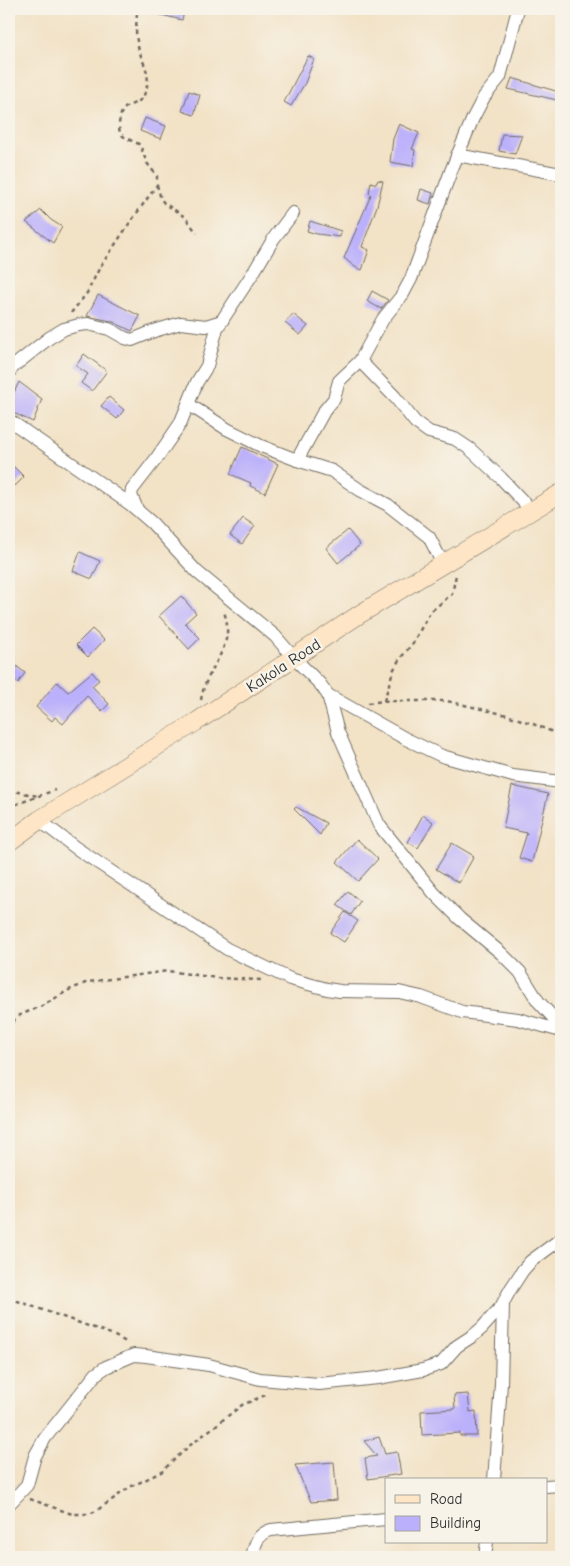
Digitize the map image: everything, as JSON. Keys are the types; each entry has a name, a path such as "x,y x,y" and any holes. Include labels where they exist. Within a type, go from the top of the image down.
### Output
{"main road":[{"name":"Kakola Road","path":"9,842 40,820 193,724 360,614 561,493"}],"street":[{"path":"297,460 324,411 334,399 340,381 360,361 383,320 403,294 411,279 457,155 484,97 500,77 518,9"},
{"path":"457,155 561,174"},
{"path":"139,511 131,495 132,490 180,424 197,382 207,366 217,328 274,238 293,213"},
{"path":"9,372 21,360 64,329 80,325 88,324 109,329 132,340 154,330 181,323 206,326 222,321"},
{"path":"9,366 21,360"},
{"path":"360,361 396,397 415,422 429,432 455,439 470,449 532,511"},
{"path":"188,404 227,429 261,446 332,471 360,490 388,505 429,537 443,564"},
{"path":"9,420 139,511 197,572 275,636 320,684 328,695 338,732 379,825 434,893 460,919 520,972 538,1001 561,1026"},
{"path":"328,695 406,739 442,756 513,776 561,782"},
{"path":"40,820 76,848 220,944 290,979 340,991 399,992 421,997 462,1012 518,1019 561,1031"},
{"path":"9,1504 14,1493 27,1485 35,1456 45,1438 96,1374 106,1367 134,1355 209,1365 260,1379 319,1384 378,1378 423,1370 440,1364 457,1346 482,1328 495,1315 514,1283 531,1261 561,1239"},
{"path":"494,1478 501,1384 503,1304"},
{"path":"548,1486 561,1485"},
{"path":"252,1557 260,1534 271,1530 385,1520"},
{"path":"485,1557 487,1544"}],"path":[{"path":"137,9 136,38 148,80 142,99 126,106 123,110 119,129 122,135 140,145 147,163 157,176 163,201 185,217 197,233"},
{"path":"69,316 87,293 100,267 129,224 158,185"},
{"path":"384,701 393,672 399,660 413,643 430,612 452,594 460,554"},
{"path":"193,724 200,706 203,690 225,645 228,631 228,621 216,589"},
{"path":"347,705 384,701 447,701 507,715 553,732"},
{"path":"9,790 39,796"},
{"path":"9,1029 20,1015 42,1006 69,990 88,982 168,971 217,978 263,980"},
{"path":"9,1298 111,1334 135,1346"},
{"path":"14,1493 72,1514 89,1514 130,1487 161,1472 188,1447 242,1405 269,1393"}],"building":[{"path":"153,9 185,9 182,20 153,13"},
{"path":"308,56 314,59 305,83 291,106 284,102"},
{"path":"512,78 559,92 557,100 508,89"},
{"path":"189,91 200,95 194,115 182,111"},
{"path":"145,118 166,126 161,139 140,131"},
{"path":"399,124 419,133 412,149 415,150 413,166 390,162 393,139"},
{"path":"502,134 522,135 515,154 499,151"},
{"path":"378,180 383,181 377,206 362,247 369,250 362,270 344,258 371,195 369,193 371,182 376,184"},
{"path":"421,189 433,193 430,204 418,200"},
{"path":"41,210 62,227 53,243 26,222"},
{"path":"310,221 341,231 340,237 307,231"},
{"path":"372,291 388,300 381,309 367,301"},
{"path":"98,295 140,316 132,331 111,321 87,316"},
{"path":"293,314 308,326 300,335 285,323"},
{"path":"84,354 107,371 92,391 81,383 88,374 76,366"},
{"path":"19,382 42,399 33,422 9,411 9,403"},
{"path":"109,397 124,410 117,419 101,406"},
{"path":"242,447 278,464 265,493 250,486 251,483 230,474"},
{"path":"9,462 24,477 15,486 9,480"},
{"path":"243,518 255,526 242,544 230,535"},
{"path":"348,530 360,545 338,563 326,548"},
{"path":"80,552 100,561 92,579 73,571"},
{"path":"181,596 196,613 185,623 200,638 189,649 159,616"},
{"path":"92,629 104,640 88,657 76,645"},
{"path":"9,660 25,673 18,683 9,676"},
{"path":"92,672 99,680 92,686 109,704 102,711 87,696 63,724 55,717 52,721 36,707 57,682 68,692"},
{"path":"512,786 548,794 532,862 519,858 527,833 503,828"},
{"path":"296,807 326,823 320,835 294,809"},
{"path":"423,815 433,822 418,848 408,842"},
{"path":"357,839 378,859 358,881 337,862"},
{"path":"452,843 474,856 459,883 436,869"},
{"path":"348,891 360,901 351,915 337,905"},
{"path":"345,912 358,921 344,942 330,933"},
{"path":"468,1394 470,1412 476,1411 477,1436 460,1436 460,1433 422,1435 421,1411 455,1409 454,1395"},
{"path":"379,1437 385,1454 397,1452 401,1474 368,1479 365,1458 377,1456 364,1441"},
{"path":"334,1462 337,1500 311,1502 295,1465"}]}
